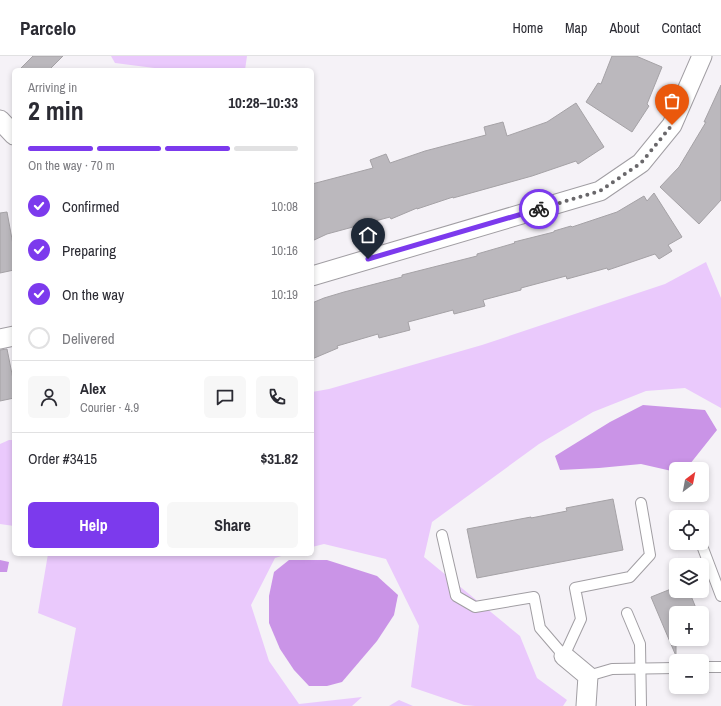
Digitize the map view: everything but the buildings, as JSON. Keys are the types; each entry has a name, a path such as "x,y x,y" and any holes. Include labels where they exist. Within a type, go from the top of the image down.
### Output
{"street":[{"path":"314,275 600,191 641,163 672,125 702,56"},
{"path":"0,120 12,133"},
{"path":"0,339 12,336"},
{"path":"564,656 588,676 586,706"}],"lane":[{"path":"442,535 456,596 475,607 534,597 540,628 564,656 581,619 575,588 630,576 650,555 641,503"},
{"path":"704,550 721,596"},
{"path":"627,613 640,644 641,706"},
{"path":"709,667 721,667"},
{"path":"588,676 612,669 669,668"}],"shaded area":[{"path":"111,56 247,56 245,68 154,68 115,63"},
{"path":"706,262 721,298 721,408 685,388 646,391 593,412 539,444 432,522 424,557 520,636 537,678 567,700 563,706 475,706 464,705 411,687 419,626 386,559 324,544 314,546 314,392 329,389 482,345 665,284"},
{"path":"643,405 705,410 717,430 692,462 669,462 669,470 641,464 560,470 555,456 610,422"},
{"path":"12,440 12,526 0,524 0,444"},
{"path":"48,556 282,556 275,558 251,605 269,661 299,704 362,697 352,706 62,706 76,628 38,613"},
{"path":"0,560 9,562 7,572 0,572"},
{"path":"289,560 327,560 377,576 398,595 394,615 377,641 342,682 327,686 309,686 294,670 280,649 269,623 269,596 274,572"},
{"path":"399,700 413,706 389,706"}],"way so far":[{"path":"539,209 600,191 641,163 672,125"}],"route":[{"path":"368,259 539,209"}]}
